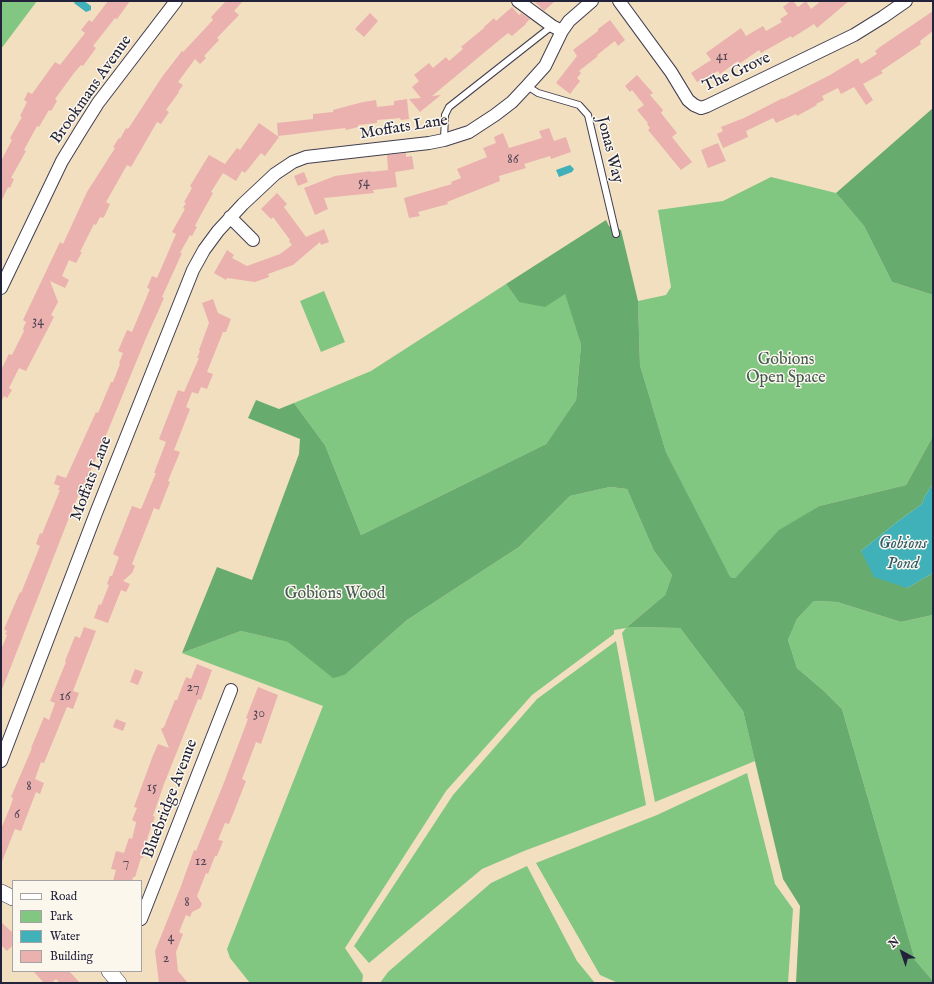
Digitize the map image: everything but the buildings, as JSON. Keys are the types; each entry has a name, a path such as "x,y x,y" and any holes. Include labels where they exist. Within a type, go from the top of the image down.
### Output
{"street":[{"name":"Brookmans Avenue","path":"1,288 62,162 81,130 98,103 176,1"},
{"path":"518,1 557,29"},
{"name":"Moffats Lane","path":"1,761 96,513 193,270 204,250 230,217 275,174 293,162 306,157 429,144 469,132 495,116 512,102 545,66 557,29 569,21 592,1"},
{"name":"The Grove","path":"619,1 671,72 688,100 700,108 854,35 906,1"},
{"path":"230,217 253,240"},
{"name":"Bluebridge Avenue","path":"142,916 231,690"},
{"path":"1,892 12,898"}],"lane":[{"path":"444,140 445,115 449,107 557,29"},
{"name":"Jonas Way","path":"527,86 538,93 579,105 588,115 616,234"}],"green space":[{"path":"1,1 37,1 1,49"},
{"path":"933,108 933,295 892,282 864,226 836,193"},
{"name":"Gobions Open Space","path":"771,177 836,193 864,226 892,282 933,295 933,436 906,485 819,506 780,530 735,578 729,577 666,452 640,365 638,301 666,295 671,287 658,210 723,201"},
{"name":"Gobions Wood","path":"606,220 609,226 621,230 638,301 640,365 666,452 730,577 735,578 779,530 819,506 906,485 933,436 933,484 925,496 922,504 861,551 907,588 933,573 933,615 901,622 837,602 814,601 797,619 788,640 797,668 842,709 915,960 933,981 933,983 796,983 800,906 783,879 743,711 680,628 627,627 665,595 672,575 654,551 627,489 610,487 570,496 519,547 407,620 345,675 333,678 288,642 241,631 182,653 217,567 252,580 299,454 300,439 248,418 256,400 279,409 294,403 325,445 361,535 546,444 576,400 581,345 565,294 545,307 519,302 506,284"},
{"path":"506,284 519,302 565,293 581,345 576,400 546,444 361,535 325,445 294,403 371,371"},
{"path":"324,291 345,342 321,352 300,301"},
{"path":"610,487 627,489 654,551 672,575 665,595 627,627 680,628 743,711 755,761 655,802 622,633 626,628 614,630 614,634 532,695 446,791 345,948 363,975 362,983 250,983 230,958 227,949 323,706 182,653 241,631 289,642 333,677 345,675 407,620 519,547 570,496"},
{"path":"814,601 837,602 901,622 933,615 933,981 915,960 842,709 797,668 788,640 797,619"},
{"path":"616,641 646,805 524,851 482,869 369,963 354,946 453,795 537,699"},
{"path":"747,773 775,884 793,909 788,983 618,983 600,975 536,863 657,815"},
{"path":"527,866 577,961 595,983 380,983 388,972 491,883"}],"water":[{"path":"75,1 84,1 91,6 91,10 86,12 74,3"},
{"path":"570,165 574,169 572,172 559,177 556,170"},
{"name":"Gobions Pond","path":"933,484 933,573 907,588 874,577 861,551 922,504 925,496"}]}
